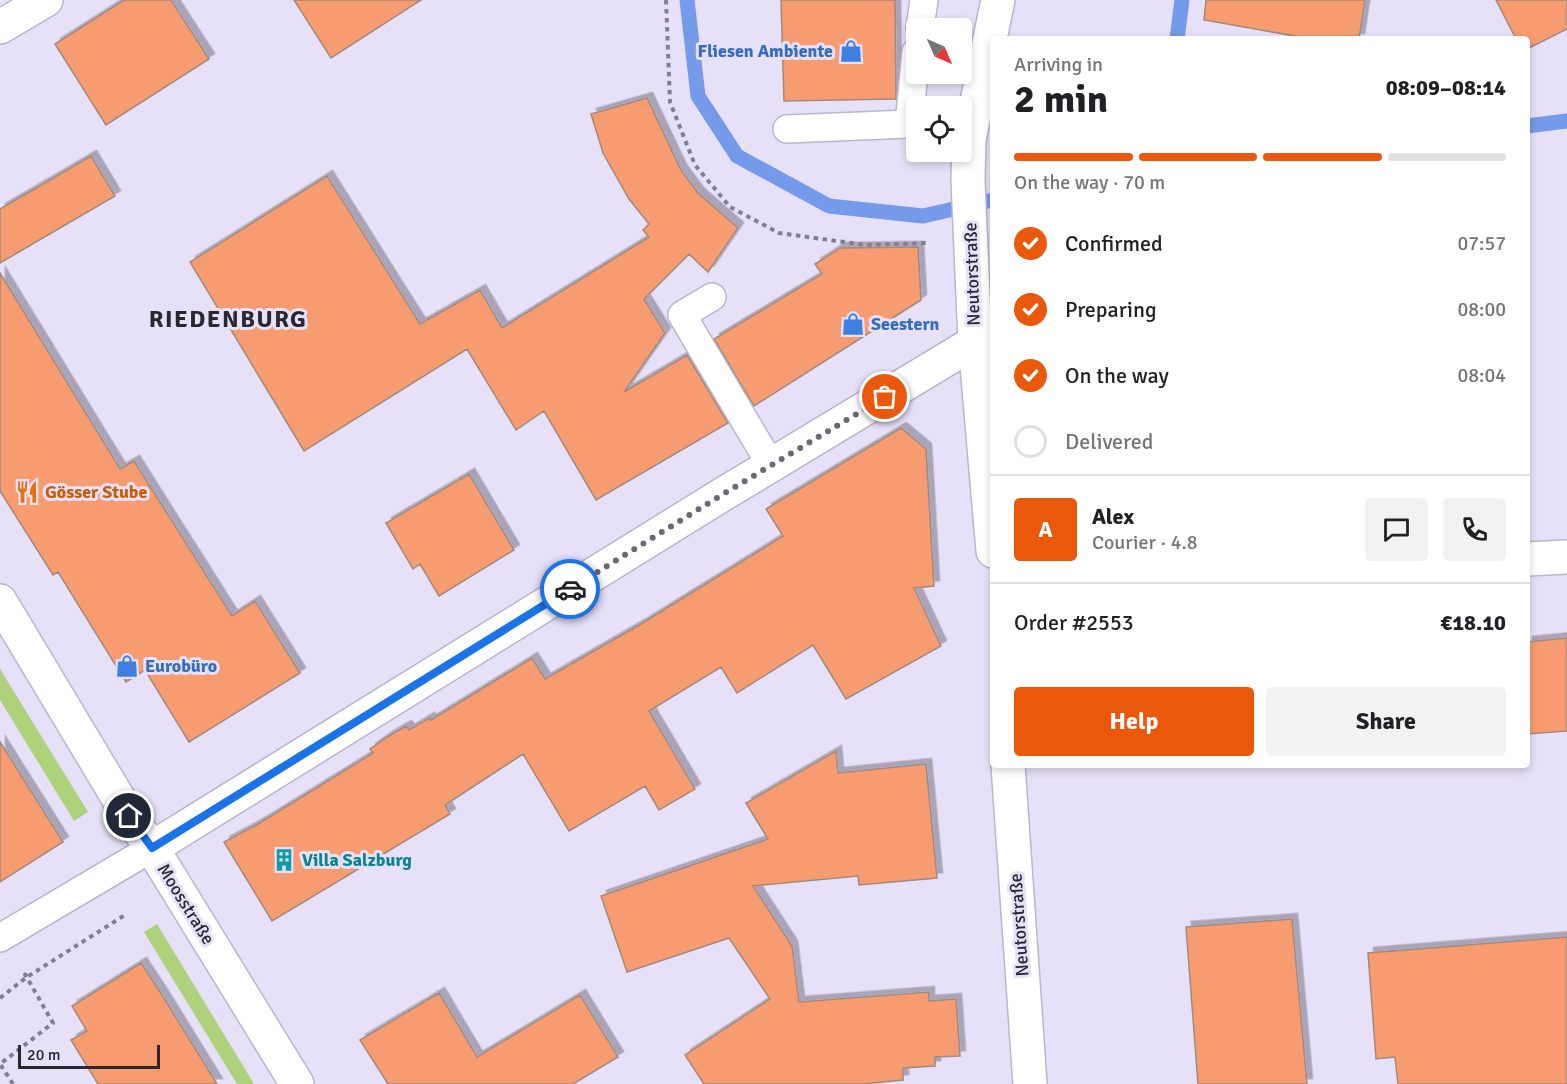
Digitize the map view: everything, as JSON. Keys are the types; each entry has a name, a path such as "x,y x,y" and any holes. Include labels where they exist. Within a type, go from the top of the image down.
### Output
{"street":[{"path":"0,27 46,0"},
{"name":"Neutorstraße","path":"972,110 998,0"},
{"name":"Neutorstraße","path":"967,162 975,342 990,515"},
{"path":"152,848 771,465 975,342"},
{"path":"1530,559 1567,557"},
{"name":"Moosstraße","path":"0,601 129,816 152,848 297,1084"},
{"name":"Neutorstraße","path":"1008,768 1030,1084"}],"lane":[{"path":"921,18 924,0"},
{"path":"787,129 906,124"},
{"path":"712,297 682,315 771,465"},
{"path":"0,938 152,848"}],"path":[{"path":"666,0 670,102 695,165 730,207 779,233 866,245 933,243"},
{"path":"0,998 27,977 125,915"},
{"path":"13,1084 0,1064 53,1023 27,977"}],"green space":[{"path":"0,669 88,812 74,821 0,700"},
{"path":"157,924 254,1084 237,1084 144,932"}],"building":[{"path":"124,0 171,0 209,59 106,125 55,44"},
{"path":"294,0 421,0 331,58"},
{"path":"781,0 895,0 896,99 784,101"},
{"path":"1206,0 1365,0 1359,36 1295,36 1204,20"},
{"path":"1496,0 1567,0 1567,29 1530,48 1530,36 1514,36"},
{"path":"647,98 681,170 698,193 738,228 708,272 689,254 644,299 665,333 624,392 687,355 728,423 596,500 544,411 516,430 467,349 304,451 190,262 327,176 420,324 480,290 502,328 649,237 643,230 649,224 629,199 603,153 591,114"},
{"path":"91,156 115,196 0,263 0,209"},
{"path":"918,247 921,300 754,406 714,339 822,274 815,264 840,248"},
{"path":"0,273 120,469 134,461 232,616 255,601 300,673 189,742 145,670 126,682 58,572 53,575 0,491"},
{"path":"901,428 926,449 934,586 914,588 941,646 846,699 813,645 737,693 721,667 649,711 695,789 659,810 645,786 569,831 523,754 445,805 450,814 272,921 224,842 258,824 373,753 370,749 387,737 406,726 409,730 429,718 431,720 532,658 545,679 641,624 783,536 766,509"},
{"path":"469,474 514,550 439,596 420,564 413,569 386,523"},
{"path":"1567,638 1567,731 1530,734 1530,642"},
{"path":"0,742 63,842 0,882"},
{"path":"836,751 838,773 926,764 937,878 859,885 858,876 753,886 792,946 799,1002 929,992 929,1001 956,999 960,1056 935,1057 935,1066 903,1068 903,1080 862,1084 704,1084 685,1055 770,999 729,938 627,972 601,896 768,839 746,803"},
{"path":"1292,919 1307,1084 1198,1084 1186,927"},
{"path":"1567,937 1567,1084 1398,1084 1395,1057 1376,1059 1368,953"},
{"path":"141,963 217,1084 98,1084 71,1040 87,1031 72,1006"},
{"path":"439,993 477,1057 580,995 618,1057 573,1084 388,1084 360,1040"}],"waterway":[{"path":"687,0 698,96 737,156 829,206 923,216 990,201"},
{"path":"1177,36 1182,0"},
{"path":"1530,126 1567,121"}],"way so far":[{"path":"570,589 885,397"}],"place":[{"name":"Fliesen Ambiente","path":"851,51"},
{"name":"Seestern","path":"853,324"},
{"name":"Gösser Stube","path":"27,492"},
{"name":"Eurobüro","path":"127,666"},
{"name":"Villa Salzburg","path":"284,860"}],"district":[{"name":"RIEDENBURG","path":"228,319"}],"route":[{"path":"129,816 152,848 570,589"}]}
